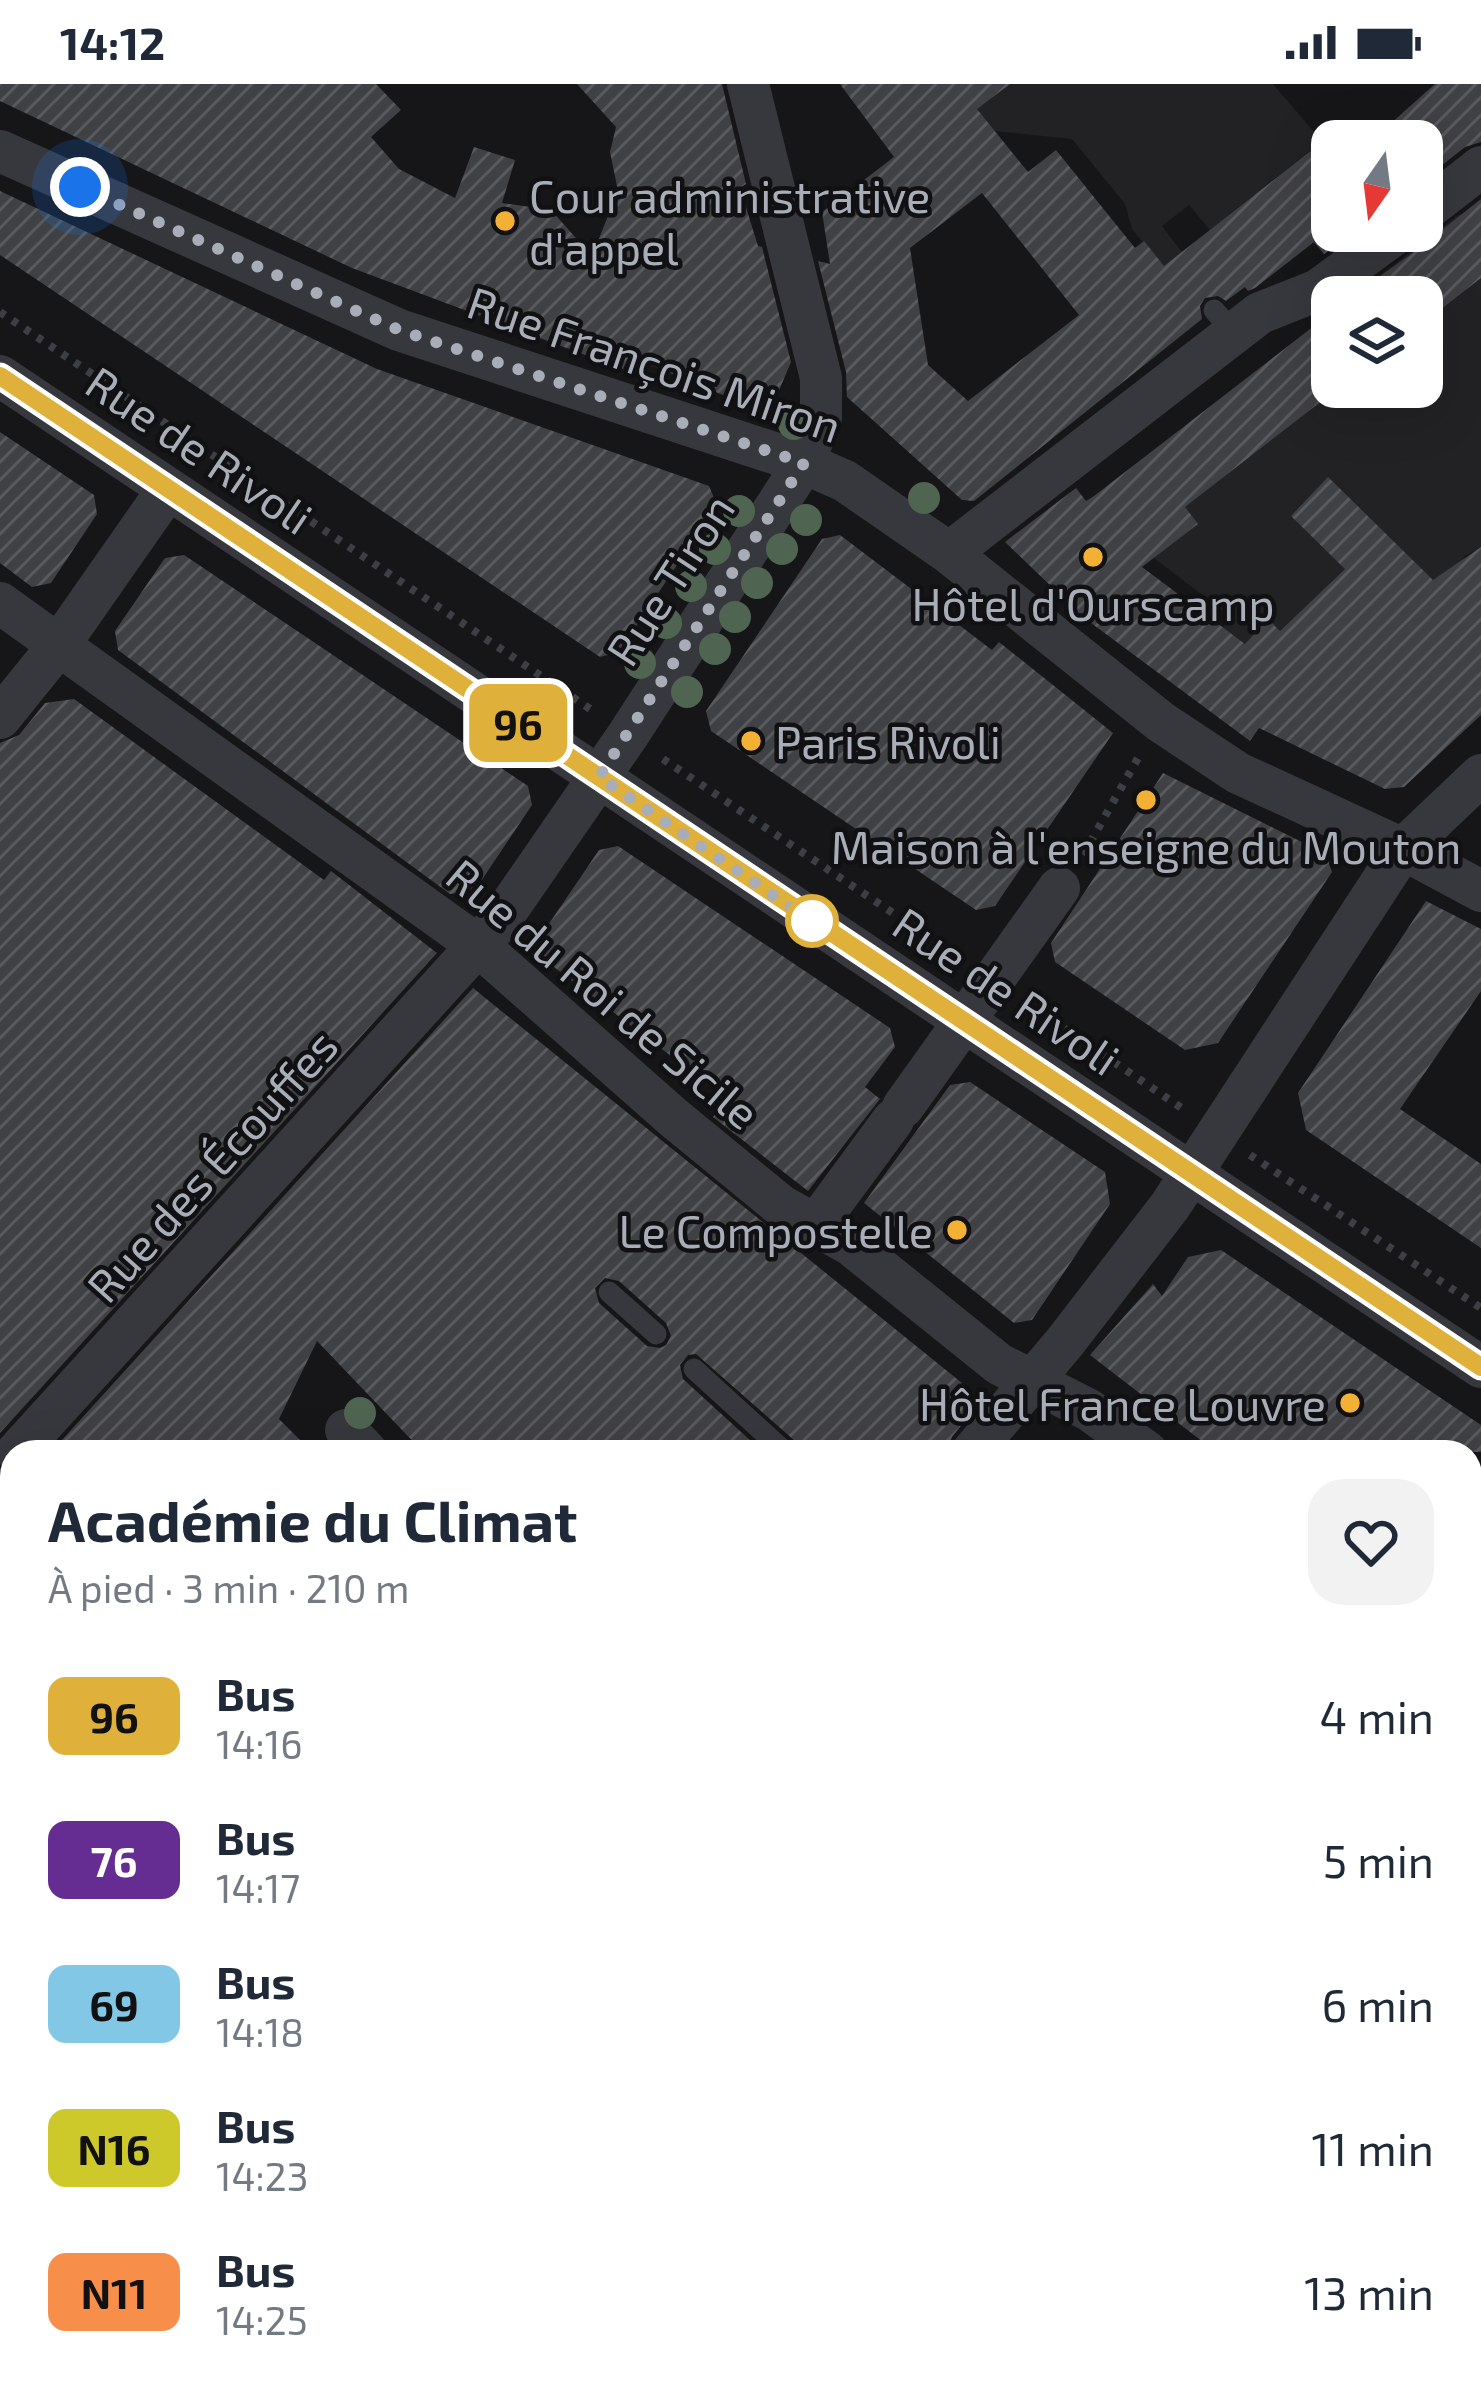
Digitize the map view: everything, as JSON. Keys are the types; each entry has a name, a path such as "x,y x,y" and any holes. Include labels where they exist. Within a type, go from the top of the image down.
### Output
{"street":[{"name":"Rue Tiron","path":"480,946 804,463 821,417 821,378 748,84"},
{"name":"Rue François Miron","path":"0,151 399,330 804,463 845,481 949,553 1161,722 1238,773 1403,849 1481,891"},
{"path":"1443,197 1481,167"},
{"path":"949,553 1224,321 1260,313 1318,290 1370,252"},
{"name":"Rue de Rivoli","path":"0,376 168,489 617,748 964,1022 1215,1157 1481,1367"},
{"path":"0,718 59,645 168,489"},
{"name":"Rue du Roi de Sicile","path":"0,603 480,946 780,1205 851,1245 999,1364 1089,1409 1131,1440"},
{"path":"982,1440 1215,1157 1403,849 1481,775"},
{"path":"815,1226 1067,878"},
{"name":"Rue des Écouffes","path":"29,1440 480,946"}],"lane":[{"path":"609,1292 656,1334"},
{"path":"694,1369 772,1440"}],"path":[{"name":"Rue de Rivoli","path":"0,312 617,748 992,979 1186,1111"},
{"path":"1067,878 1161,722"},
{"path":"1215,1157 1481,1308"}],"shaded area":[{"path":"994,84 1273,84 1311,128 1311,150 1210,230 1189,205 1162,226 1188,260 1169,274 1132,229 1125,204 1072,139 994,131 977,109"},
{"path":"1481,209 1481,547 1465,556 1438,586 1345,569 1280,631 1267,619 1245,650 1215,640 1230,616 1146,552 1311,339 1311,408 1443,408 1443,276 1379,276 1410,252 1443,252 1443,227 1458,215"}],"building":[{"path":"0,84 376,84 401,110 371,137 399,169 455,198 474,147 515,160 502,203 551,210 592,256 618,191 610,152 616,127 577,84 722,84 746,184 740,188 762,247 791,362 769,414 629,356 623,369 352,268 0,101"},
{"path":"840,84 1010,84 977,109 1028,172 1056,150 1135,248 1144,241 1164,266 1311,150 1311,244 1255,288 1248,291 1245,287 1226,301 1218,296 1205,298 1200,306 1202,319 974,501 962,500 847,397 846,372 818,261 830,264 822,212 894,157","holes":["982,193 1079,315 968,401 928,365 910,248"]},
{"path":"1435,84 1481,84 1481,142 1465,147 1443,164 1443,120 1395,120"},
{"path":"0,191 377,369 709,486 717,505 619,652 600,657 0,255"},
{"path":"1481,199 1481,278 1443,308 1443,276 1380,276 1414,252 1443,252 1443,229"},
{"path":"1311,328 1313,408 1185,507 1198,524 1142,567 1245,644 1268,619 1280,631 1345,569 1291,516 1328,477 1433,580 1481,547 1481,715 1404,787 1385,789 1259,728 1250,741 1083,617 1005,542 1076,488 1086,501"},
{"path":"0,432 94,495 97,514 51,583 32,587 0,563"},
{"path":"840,535 992,650 999,642 1113,733 995,906 976,910 711,731 706,711 822,539"},
{"path":"184,555 528,786 532,805 475,890 450,894 118,650 115,631 165,558"},
{"path":"74,699 324,880 331,871 437,953 0,1433 0,743 19,735 45,703"},
{"path":"1163,773 1326,854 1332,872 1218,1043 1185,1050 1055,962 1051,943"},
{"path":"618,846 890,1028 895,1047 865,1087 880,1099 808,1191 713,1117 729,1100 542,958 540,937 599,850"},
{"path":"1426,901 1481,929 1481,991 1400,1109 1481,1164 1481,1248 1306,1130 1298,1093"},
{"path":"473,988 962,1383 964,1422 951,1440 794,1440 696,1354 688,1355 680,1365 683,1379 750,1440 412,1440 317,1341 279,1419 300,1440 62,1440","holes":["605,1278 619,1281 666,1323 671,1336 666,1345 647,1346 599,1303 595,1288"]},
{"path":"970,1082 1105,1172 1110,1204 1032,1320 1014,1323 864,1203 950,1085"},
{"path":"1221,1250 1481,1425 1481,1440 1200,1440 1090,1355 1153,1284 1162,1296 1188,1257"}],"bus line":[{"name":"96","path":"0,376 1481,1367"}],"place":[{"name":"Cour administrative d'appel","path":"505,221"},
{"name":"Hôtel d'Ourscamp","path":"1093,557"},
{"name":"Paris Rivoli","path":"751,741"},
{"name":"Maison à l'enseigne du Mouton","path":"1146,800"},
{"name":"Le Compostelle","path":"957,1230"},
{"name":"Hôtel France Louvre","path":"1350,1403"}],"route":[{"path":"80,187 399,330 804,463 599,777 812,921"}]}
